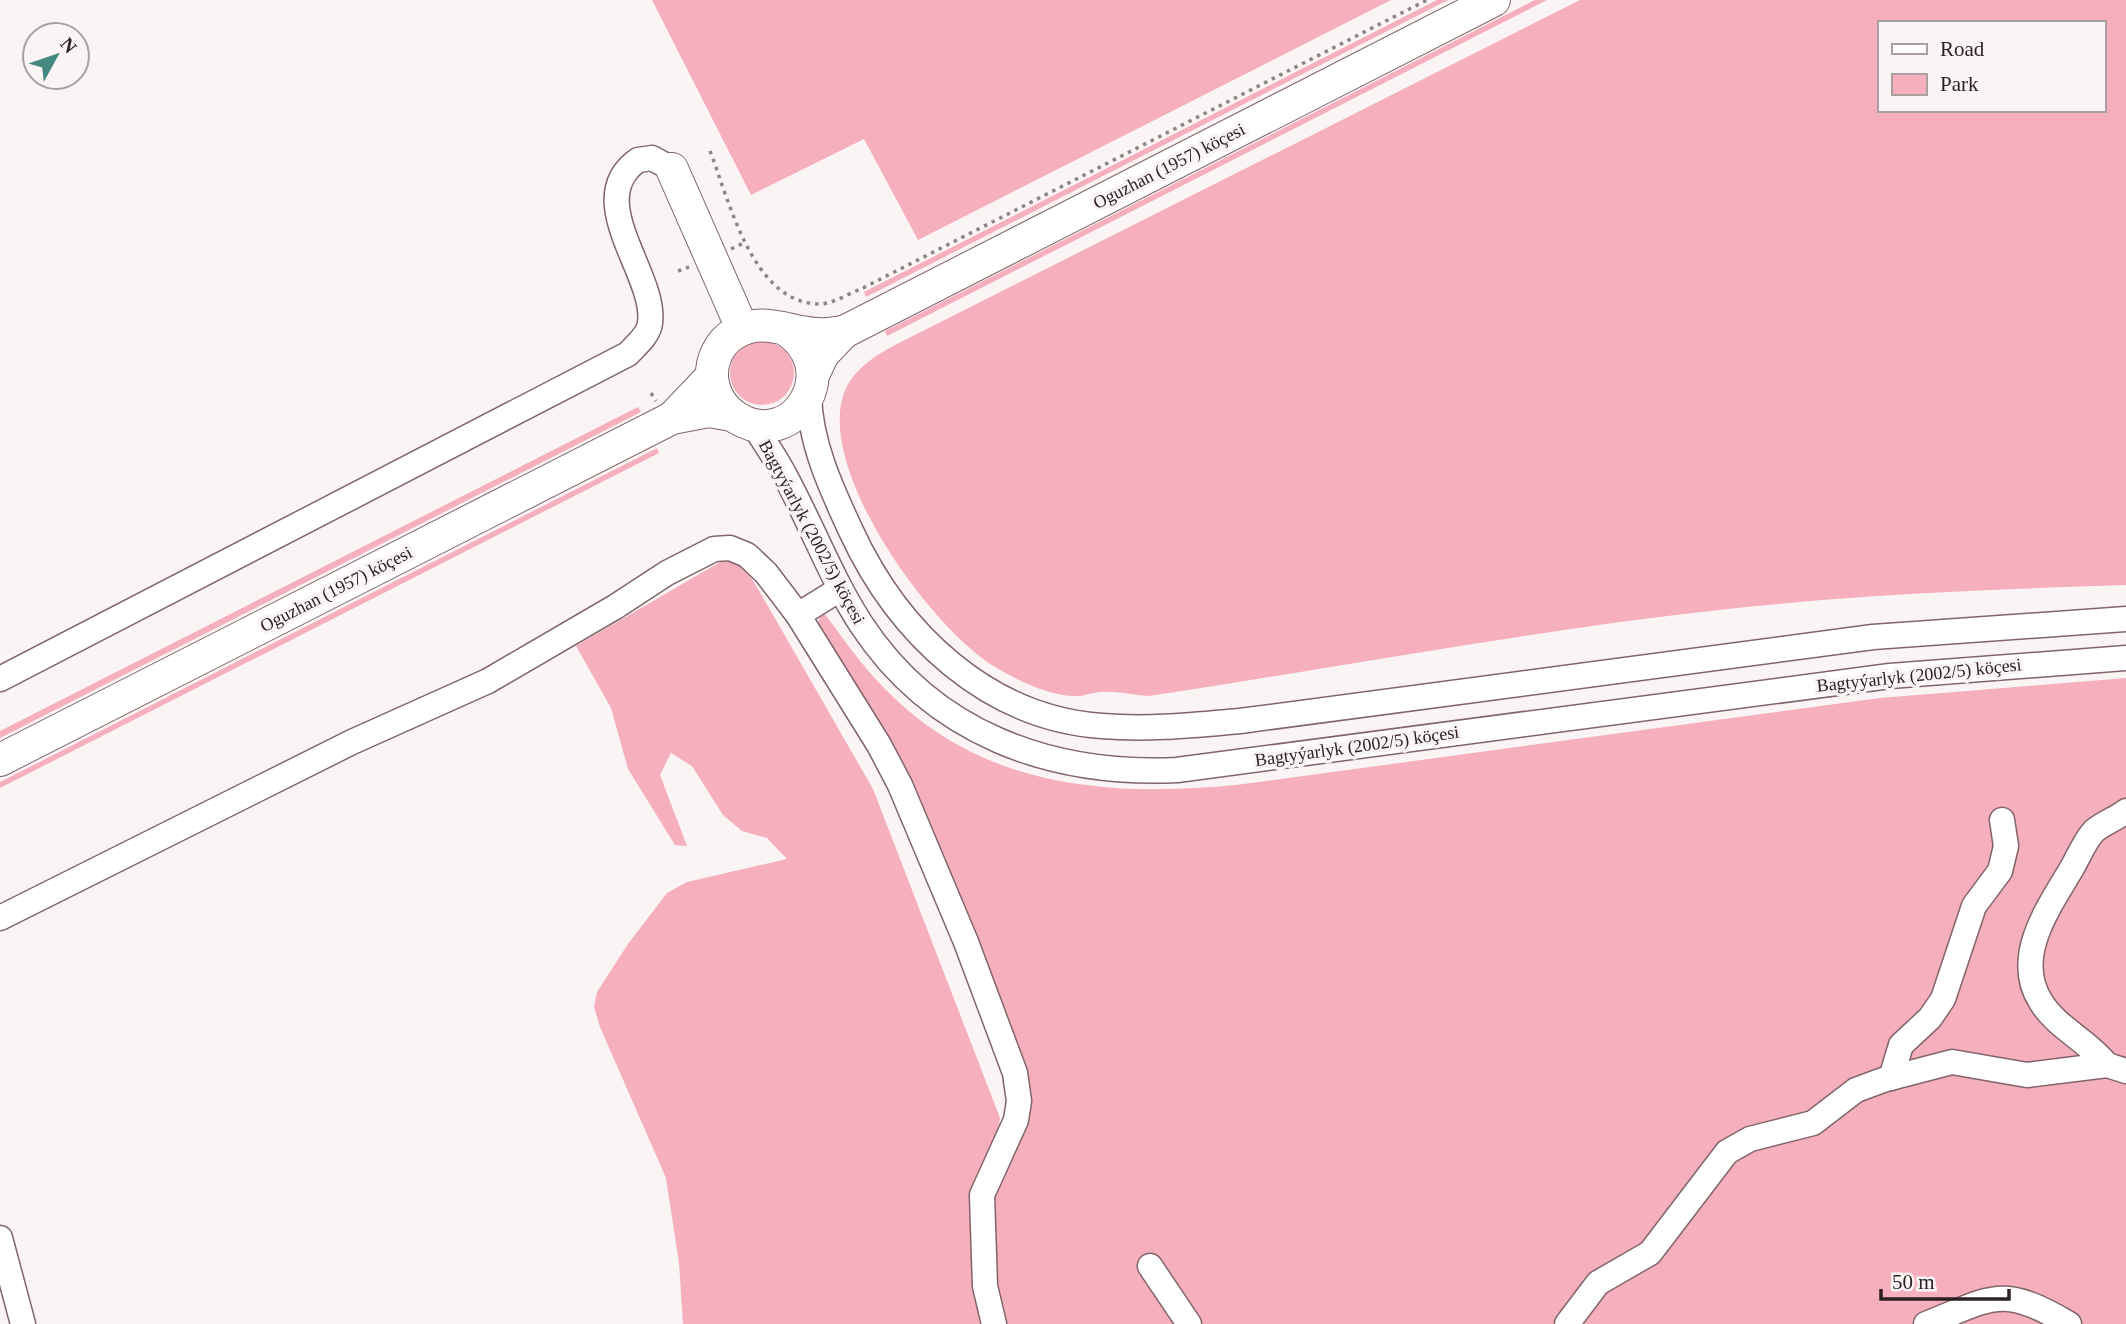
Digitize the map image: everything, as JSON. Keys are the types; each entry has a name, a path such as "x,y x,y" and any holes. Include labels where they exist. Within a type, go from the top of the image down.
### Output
{"main road":[{"name":"Oguzhan (1957) köçesi","path":"0,760 672,418 709,411 764,425 786,420 811,384 823,354 844,332 1494,0"},
{"path":"672,169 742,328"},
{"name":"Oguzhan (1957) köçesi","path":"672,418 712,376 713,365 722,344 742,328 772,325 817,334 844,332"},
{"path":"783,328 802,342 812,362 811,384"},
{"path":"712,376 718,398 743,420"}],"street":[{"path":"0,679 628,354 645,336 650,324 646,296 621,228 617,201 623,176 638,160 652,158 672,169"},
{"name":"Bagtyýarlyk (2002/5) köçesi","path":"811,384 816,441 834,493 860,550 901,613 954,669 1027,710 1070,722 1151,727 1240,721 1873,637 2126,619"},
{"name":"Bagtyýarlyk (2002/5) köçesi","path":"743,420 784,474 840,589 885,655 921,693 943,710 986,735 1035,756 1100,768 1167,770 1254,761 1357,744 1890,676 2126,657"},
{"path":"0,919 352,742 488,681 615,607 667,573 714,550 730,548 747,555 766,573 799,615 879,745 900,785 966,942 1015,1073 1019,1101 1016,1121 982,1195 985,1286 994,1324"},
{"path":"799,615 840,589"},
{"path":"2116,1068 2055,1019 2040,1001 2033,980 2031,954 2037,929 2085,843 2095,830 2126,811"},
{"path":"1891,1078 1901,1045 1930,1017 1943,999 1974,906 2000,871 2006,846 2002,820"},
{"path":"1567,1324 1598,1283 1650,1253 1731,1149 1750,1139 1813,1123 1856,1090 1952,1062 2027,1075 2116,1068"},
{"path":"0,1238 23,1324"},
{"path":"1150,1266 1189,1324"},
{"path":"1926,1324 1976,1303 2003,1297 2038,1306 2069,1324"}],"path":[{"path":"710,151 749,249 766,278 792,297 818,304 829,302 1427,0"}],"green space":[{"path":"652,0 1391,0 918,240 864,139 751,195"},
{"path":"1437,0 1448,0 866,297 864,292"},
{"path":"1535,0 1547,0 887,336 885,331"},
{"path":"1580,0 2126,0 2126,585 1901,594 1689,613 1534,634 1149,696 1107,692 1065,695 1034,686 1004,672 969,647 912,585 886,546 864,506 848,466 840,428 843,396 847,387 857,372 895,345"},
{"path":"762,341 774,343 785,350 792,361 792,385 785,396 774,403 762,405 750,403 739,396 732,385 730,373 732,361 739,350 750,343"},
{"path":"638,407 641,412 0,738 0,731"},
{"path":"657,448 659,453 0,788 0,782"},
{"path":"734,561 747,571 873,789 1000,1118 998,1130 975,1185 988,1324 683,1324 679,1263 666,1178 600,1027 594,1007 597,992 628,944 667,893 687,882 787,859 767,838 742,831 723,815 692,766 671,753 660,775 687,846 675,845 628,769 611,708 576,646 720,562"},
{"path":"822,610 885,689 923,722 962,747 1004,766 1048,779 1140,789 1236,785 1880,698 2126,678 2126,1324 1004,1324 995,1285 990,1205 1023,1121 977,953 929,822 890,743 817,627"}]}
